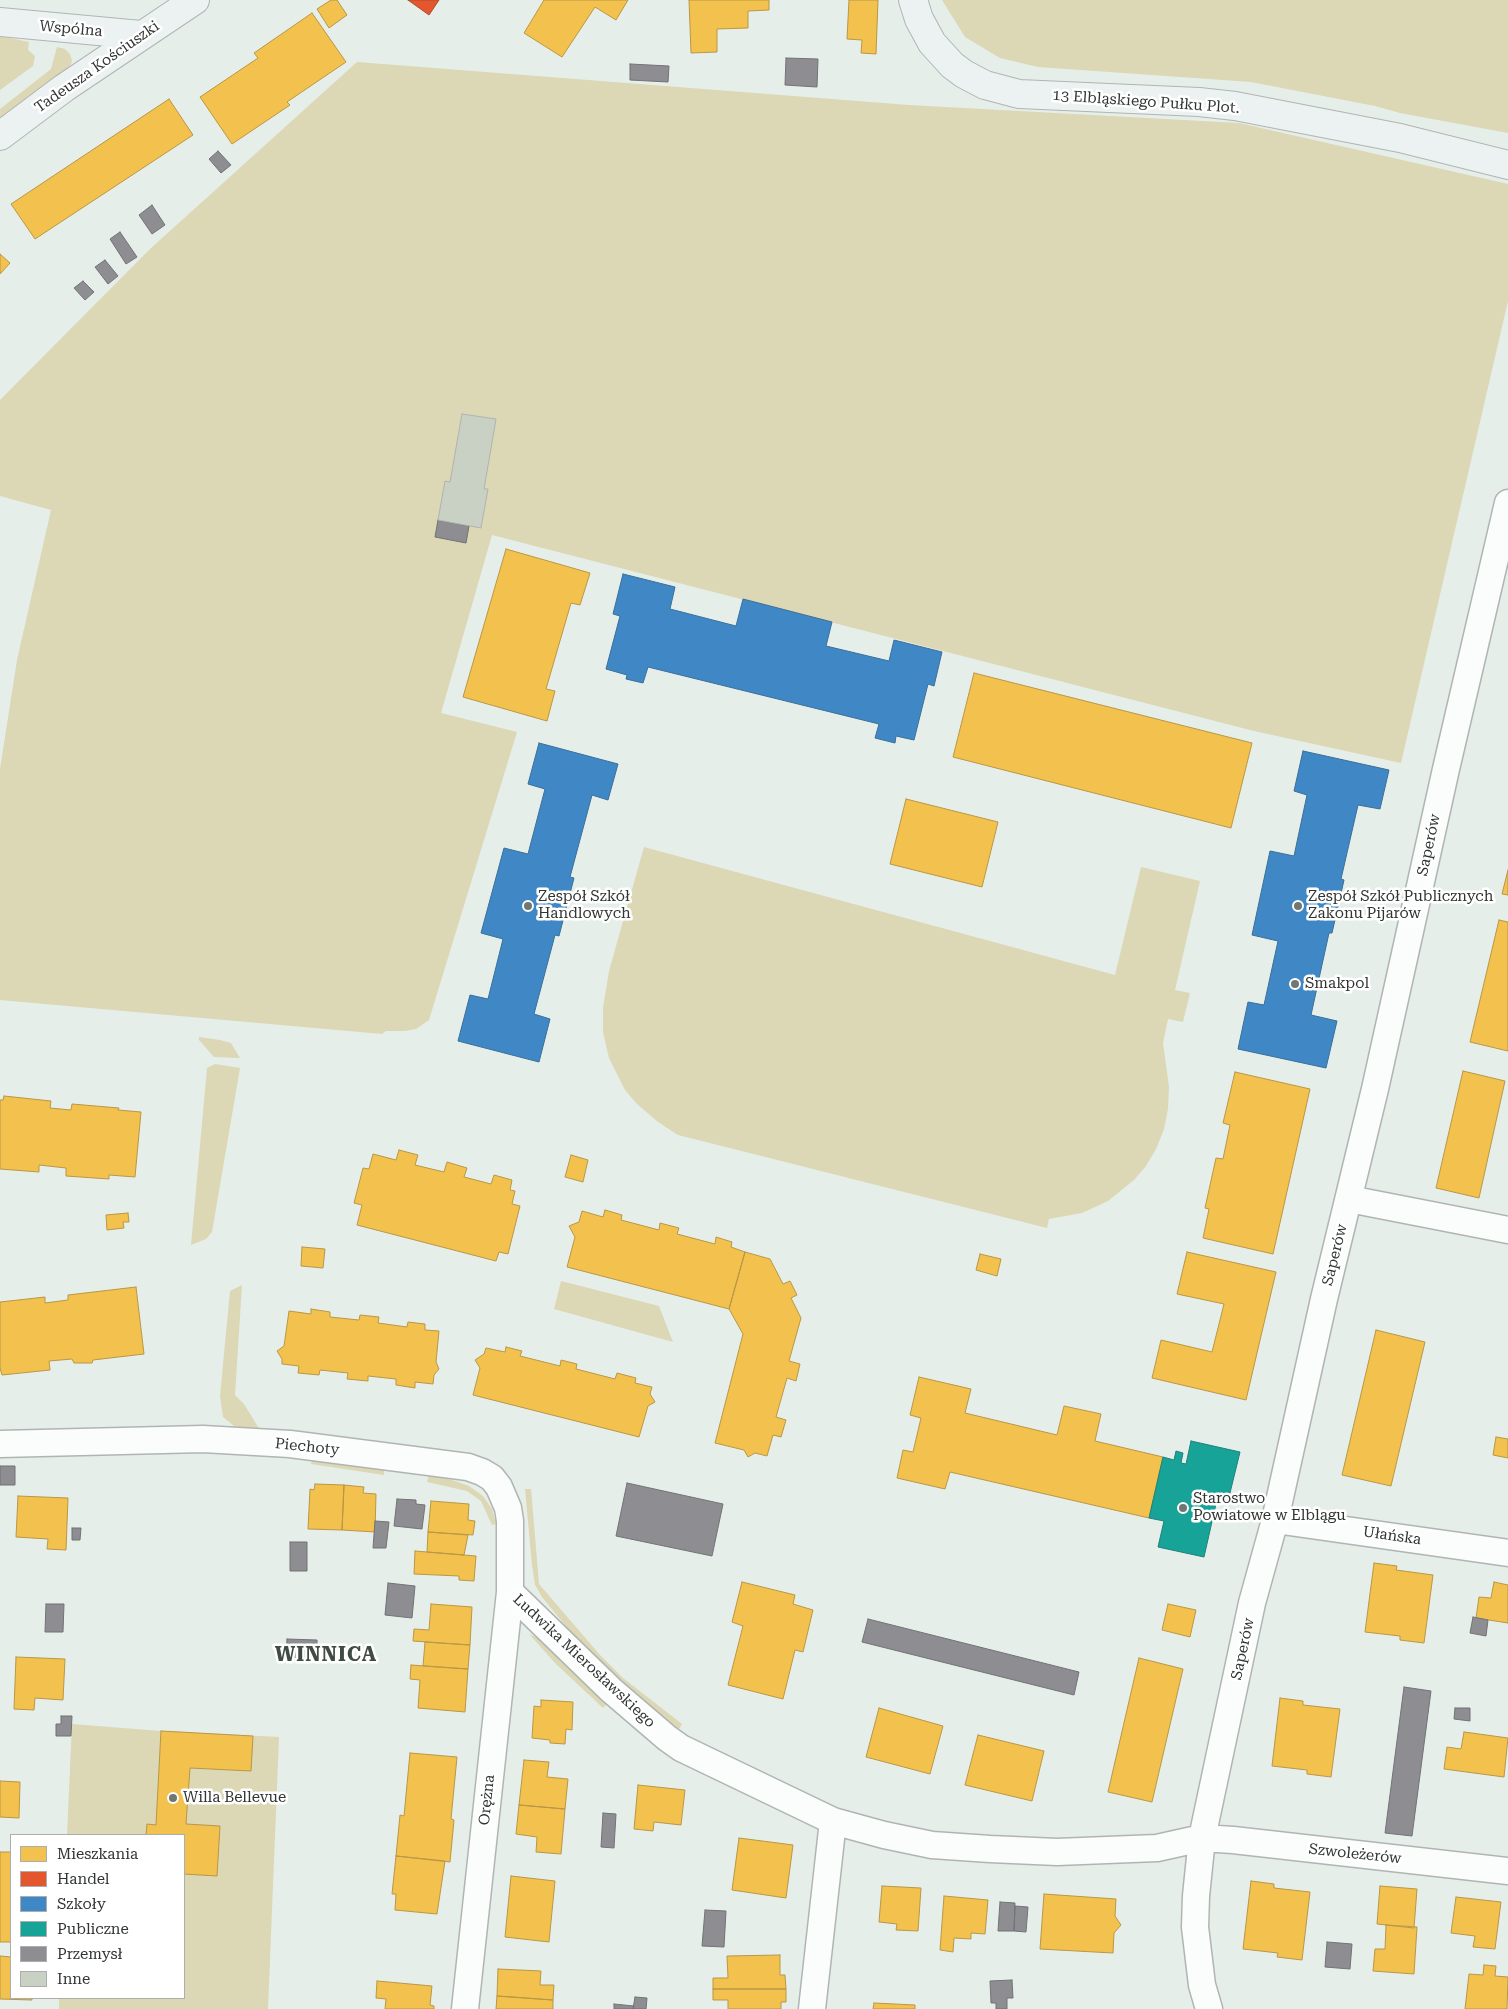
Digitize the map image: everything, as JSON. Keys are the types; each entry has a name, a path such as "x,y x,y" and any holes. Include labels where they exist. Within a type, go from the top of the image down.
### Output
{"street":[{"name":"Tadeusza Kościuszki","path":"0,136 64,88 195,0"},
{"name":"13 Elbląskiego Pułku Plot.","path":"913,0 919,19 932,43 952,65 964,74 994,87 1019,94 1199,102 1235,106 1400,138 1508,165"},
{"name":"Wspólna","path":"0,22 141,35"},
{"name":"Saperów","path":"1209,2009 1202,1985 1195,1927 1202,1838 1252,1603 1275,1520 1324,1299 1349,1199 1508,503"},
{"path":"1349,1199 1508,1230"},
{"name":"Piechoty","path":"0,1444 203,1439 273,1443 468,1468 482,1472 492,1478 499,1487 508,1508 510,1521 510,1592"},
{"name":"Ułańska","path":"1275,1520 1508,1553"},
{"name":"Ludwika Mierosławskiego","path":"510,1592 611,1690 681,1748 832,1821 884,1835 932,1844 990,1849 1057,1852 1157,1848 1202,1838"},
{"name":"Orężna","path":"465,2009 510,1592"},
{"path":"812,2009 832,1821"},
{"name":"Szwoleżerów","path":"1202,1838 1508,1871"}],"shaded area":[{"path":"942,0 1508,0 1508,133 1251,82 1038,67 1000,58 965,37"},
{"path":"0,36 29,42 28,50 35,56 33,66 0,90"},
{"path":"57,47 65,49 70,54 72,61 70,67 0,121 0,109 51,69"},
{"path":"357,62 909,105 1239,123 1508,184 1508,301 1401,763 1254,731 492,535 441,713 517,732 429,1020 416,1029 386,1031 382,1034 0,1000 0,769 17,660 51,510 0,496 0,400 150,249"},
{"path":"644,847 1115,975 1141,867 1200,881 1175,990 1190,993 1183,1022 1168,1019 1163,1043 1169,1087 1168,1109 1164,1129 1156,1149 1146,1166 1134,1180 1108,1201 1082,1213 1049,1219 1047,1228 678,1135 658,1122 637,1104 625,1090 609,1058 603,1032 603,1008 609,971"},
{"path":"199,1037 231,1043 240,1058 214,1057 199,1040"},
{"path":"215,1064 240,1068 212,1232 206,1239 191,1245 207,1068"},
{"path":"561,1281 659,1306 673,1342 554,1309"},
{"path":"242,1285 235,1395 244,1404 260,1430 234,1426 223,1417 220,1396 230,1291"},
{"path":"313,1458 384,1469 384,1475 311,1464"},
{"path":"429,1475 469,1486 483,1496 492,1509 496,1524 492,1525 481,1501 467,1491 427,1482"},
{"path":"525,1489 531,1489 539,1584 600,1655 623,1678 682,1724 679,1729 621,1684 579,1642 542,1597 535,1585"},
{"path":"529,1634 540,1639 607,1704 603,1708 556,1664"},
{"path":"72,1724 279,1737 268,2009 59,2009 59,1999 185,1999 185,1834 67,1834"}],"building: Mieszkania":[{"path":"331,0 337,0 347,15 329,28 317,9"},
{"path":"544,0 628,0 616,20 595,7 562,57 524,33"},
{"path":"689,0 769,0 769,10 748,11 748,28 717,29 717,52 691,53"},
{"path":"849,0 878,0 876,54 861,53 862,40 847,39"},
{"path":"312,13 346,62 287,102 290,105 232,144 200,97 258,58 254,53"},
{"path":"169,99 193,135 35,239 11,204"},
{"path":"0,254 10,263 0,274"},
{"path":"506,549 590,573 580,605 571,603 546,689 555,691 547,721 463,697"},
{"path":"974,673 1252,743 1231,828 953,757"},
{"path":"906,799 998,822 982,887 890,864"},
{"path":"1508,870 1508,895 1502,894"},
{"path":"1499,920 1508,922 1508,1051 1470,1042"},
{"path":"1463,1071 1505,1081 1479,1198 1436,1188"},
{"path":"1235,1072 1310,1089 1273,1254 1203,1238 1209,1209 1205,1208 1216,1158 1223,1159 1230,1125 1223,1123"},
{"path":"4,1096 51,1101 50,1108 71,1110 72,1104 141,1112 135,1177 109,1175 109,1179 66,1176 66,1168 39,1165 39,1172 0,1169 0,1100 3,1100"},
{"path":"399,1150 418,1155 415,1165 444,1172 447,1162 467,1168 464,1177 491,1184 494,1175 512,1180 510,1190 515,1191 512,1204 520,1206 508,1254 499,1252 496,1261 357,1225 362,1205 354,1203 363,1168 369,1169 373,1154 396,1160"},
{"path":"571,1155 588,1160 583,1182 565,1177"},
{"path":"605,1210 622,1215 621,1220 659,1230 660,1223 679,1228 677,1234 715,1244 716,1237 732,1242 731,1247 745,1252 729,1309 567,1267 575,1237 569,1226 579,1222 582,1211 603,1217"},
{"path":"128,1213 129,1222 123,1222 124,1228 107,1230 106,1215"},
{"path":"302,1247 325,1249 323,1268 301,1266"},
{"path":"745,1252 770,1259 783,1284 790,1281 797,1295 791,1298 801,1318 789,1361 800,1364 796,1381 787,1378 776,1417 786,1420 781,1437 773,1435 767,1456 755,1453 748,1457 744,1450 715,1443 743,1334 729,1309"},
{"path":"1187,1252 1276,1272 1246,1400 1152,1378 1161,1340 1212,1352 1224,1304 1177,1294"},
{"path":"980,1254 1001,1259 997,1276 976,1270"},
{"path":"136,1287 144,1354 93,1360 92,1363 74,1363 72,1359 49,1361 50,1370 2,1375 0,1368 0,1302 45,1297 45,1303 68,1300 68,1295"},
{"path":"311,1309 330,1312 330,1317 359,1320 360,1315 379,1317 378,1323 407,1327 408,1322 425,1324 425,1330 439,1331 436,1362 439,1369 434,1375 433,1384 415,1382 415,1388 396,1385 396,1379 368,1376 368,1381 347,1379 348,1373 320,1370 319,1375 298,1373 299,1366 282,1364 282,1359 277,1351 284,1346 289,1311 311,1314"},
{"path":"1376,1330 1425,1342 1391,1486 1342,1475"},
{"path":"506,1347 522,1351 520,1356 560,1366 561,1360 577,1364 576,1369 615,1379 617,1373 636,1378 635,1383 652,1387 650,1394 655,1402 648,1406 639,1437 473,1395 480,1368 475,1360 484,1354 486,1348 505,1352"},
{"path":"919,1377 971,1389 965,1413 1057,1435 1064,1406 1101,1414 1095,1441 1163,1457 1149,1518 950,1472 945,1489 897,1478 903,1450 913,1452 921,1418 910,1415"},
{"path":"1496,1437 1508,1439 1508,1458 1493,1455"},
{"path":"315,1484 344,1485 342,1530 308,1529 310,1489 314,1490"},
{"path":"344,1485 364,1487 363,1493 376,1494 375,1532 342,1530"},
{"path":"18,1496 68,1498 66,1550 47,1549 48,1539 16,1537"},
{"path":"431,1501 469,1504 468,1520 475,1521 473,1535 428,1532"},
{"path":"428,1532 468,1535 464,1555 427,1552"},
{"path":"415,1551 476,1556 474,1581 459,1580 459,1576 414,1574"},
{"path":"1374,1563 1397,1566 1396,1570 1433,1575 1424,1643 1400,1640 1400,1636 1365,1632"},
{"path":"742,1582 795,1595 793,1604 813,1610 803,1652 795,1650 783,1699 728,1685 743,1626 732,1622"},
{"path":"1494,1582 1508,1585 1508,1623 1476,1618 1479,1597 1491,1598"},
{"path":"431,1604 472,1607 470,1645 413,1641 414,1629 429,1630"},
{"path":"1168,1604 1196,1610 1190,1637 1162,1630"},
{"path":"425,1642 470,1645 468,1669 423,1666"},
{"path":"16,1657 65,1659 63,1700 35,1698 34,1710 14,1709"},
{"path":"1139,1658 1183,1669 1152,1802 1108,1792"},
{"path":"411,1665 468,1669 465,1712 418,1708 420,1680 410,1679"},
{"path":"1280,1698 1303,1701 1303,1705 1340,1709 1331,1777 1307,1774 1307,1770 1272,1766"},
{"path":"541,1700 573,1702 572,1730 566,1729 565,1744 550,1743 550,1740 532,1738 534,1706 541,1707"},
{"path":"879,1708 943,1726 930,1774 866,1757"},
{"name":"Willa Bellevue","path":"161,1731 253,1736 251,1771 190,1768 186,1824 220,1826 217,1876 185,1874 185,1834 146,1834 147,1824 156,1825"},
{"path":"1464,1732 1508,1738 1504,1777 1444,1769 1447,1747 1461,1749"},
{"path":"978,1735 1044,1751 1032,1801 965,1785"},
{"path":"410,1753 457,1757 451,1819 454,1820 450,1862 396,1856 400,1815 404,1816"},
{"path":"524,1760 549,1762 547,1777 568,1779 565,1809 519,1805"},
{"path":"0,1781 20,1782 19,1818 0,1817"},
{"path":"638,1785 685,1790 681,1825 654,1822 653,1831 634,1829"},
{"path":"519,1805 565,1809 561,1854 536,1852 537,1837 516,1834"},
{"path":"739,1838 793,1845 786,1898 732,1890"},
{"path":"0,1852 10,1852 10,1942 0,1942"},
{"path":"396,1856 445,1861 437,1914 395,1910 396,1894 392,1894"},
{"path":"511,1876 555,1881 549,1942 505,1937"},
{"path":"1251,1881 1274,1884 1274,1888 1310,1892 1302,1960 1277,1957 1278,1953 1243,1949"},
{"path":"882,1886 921,1888 918,1931 896,1930 897,1924 879,1922"},
{"path":"1380,1886 1417,1889 1414,1928 1377,1924"},
{"path":"1044,1894 1116,1899 1115,1916 1121,1925 1114,1933 1113,1953 1040,1949"},
{"path":"944,1896 988,1900 985,1934 971,1933 971,1939 954,1938 953,1952 940,1950"},
{"path":"1456,1897 1501,1902 1495,1949 1473,1947 1475,1936 1451,1933"},
{"path":"1386,1925 1417,1927 1414,1974 1373,1971 1375,1949 1385,1949"},
{"path":"780,1955 780,1975 785,1975 786,1989 713,1989 713,1978 728,1978 727,1956"},
{"path":"0,1956 10,1957 10,1999 32,2000 0,1999"},
{"path":"1484,1965 1496,1966 1495,1976 1508,1977 1507,2009 1465,2009 1469,1974 1483,1975"},
{"path":"498,1969 541,1971 540,1985 554,1985 553,2000 497,1996"},
{"path":"377,1981 432,1986 430,2005 434,2006 434,2009 385,2009 386,1999 376,1998"},
{"path":"713,1989 786,1989 786,2002 781,2002 781,2009 728,2009 728,2000 713,2000"},
{"path":"497,1996 553,2000 553,2009 496,2009"},
{"path":"874,2003 915,2005 915,2009 873,2009"}],"building: Handel":[{"path":"408,0 439,0 429,15"}],"building: Szkoły":[{"path":"623,574 675,587 670,609 736,626 743,599 832,622 826,646 889,661 894,640 942,652 934,686 928,684 914,740 896,736 895,743 875,738 879,724 648,667 643,683 626,679 627,675 606,669 620,616 613,614"},
{"name":"Zespół Szkół Handlowych","path":"539,743 618,764 608,800 592,795 570,877 574,878 559,936 555,935 534,1014 550,1019 539,1062 458,1041 470,995 488,999 503,939 481,933 504,848 528,854 545,789 528,784"},
{"name":"Zespół Szkół Publicznych Zakonu Pijarów","path":"1303,751 1389,770 1380,809 1358,805 1341,879 1344,880 1332,933 1329,933 1311,1015 1337,1021 1326,1068 1238,1049 1248,1002 1264,1005 1278,941 1252,935 1270,851 1294,856 1307,795 1294,791"}],"building: Publiczne":[{"name":"Starostwo Powiatowe w Elblągu","path":"1191,1441 1240,1452 1229,1497 1218,1495 1204,1557 1158,1547 1164,1521 1149,1518 1163,1457 1174,1460 1176,1451 1183,1453 1181,1463 1186,1464"}],"building: Przemysł":[{"path":"786,58 818,59 817,87 785,85"},
{"path":"630,64 669,66 668,82 630,80"},
{"path":"218,151 231,165 221,173 209,159"},
{"path":"152,205 165,225 152,234 139,215"},
{"path":"120,232 137,257 126,264 110,239"},
{"path":"105,260 118,276 108,284 95,267"},
{"path":"83,281 94,292 85,300 74,288"},
{"path":"438,520 469,526 466,543 435,537"},
{"path":"0,1466 15,1466 15,1485 0,1485"},
{"path":"627,1483 723,1504 712,1556 616,1536"},
{"path":"397,1499 416,1500 416,1504 425,1505 422,1529 394,1526"},
{"path":"375,1521 389,1522 386,1548 373,1548"},
{"path":"72,1528 81,1528 80,1540 72,1540"},
{"path":"290,1542 307,1542 307,1571 290,1571"},
{"path":"388,1583 415,1586 412,1618 385,1615"},
{"path":"46,1604 64,1604 63,1632 45,1632"},
{"path":"1473,1617 1488,1620 1486,1636 1470,1633"},
{"path":"868,1619 1079,1672 1074,1695 862,1642"},
{"path":"287,1639 317,1640 317,1658 286,1657"},
{"path":"1404,1687 1431,1691 1412,1836 1385,1833"},
{"path":"1455,1708 1470,1708 1470,1721 1454,1719"},
{"path":"61,1716 72,1716 71,1736 56,1736 56,1724 61,1724"},
{"path":"603,1813 616,1814 614,1848 601,1847"},
{"path":"1000,1902 1015,1903 1014,1931 998,1931"},
{"path":"1015,1906 1028,1907 1026,1932 1014,1931"},
{"path":"705,1910 726,1911 724,1947 702,1946"},
{"path":"1327,1942 1352,1944 1350,1969 1325,1967"},
{"path":"1012,1980 1013,1998 1007,1998 1007,2009 996,2009 996,2003 991,2003 990,1981"},
{"path":"635,1997 647,1998 646,2009 633,2009"},
{"path":"614,2004 634,2006 633,2009 614,2009"}],"building: Inne":[{"path":"462,414 496,419 484,489 488,489 481,528 438,520 445,481 450,482"}],"place":[{"name":"Zespół Szkół Handlowych","path":"528,906"},
{"name":"Zespół Szkół Publicznych Zakonu Pijarów","path":"1298,906"},
{"name":"Smakpol","path":"1295,984"},
{"name":"Starostwo Powiatowe w Elblągu","path":"1183,1508"},
{"name":"Willa Bellevue","path":"173,1798"}],"district":[{"name":"WINNICA","path":"326,1655"}]}
